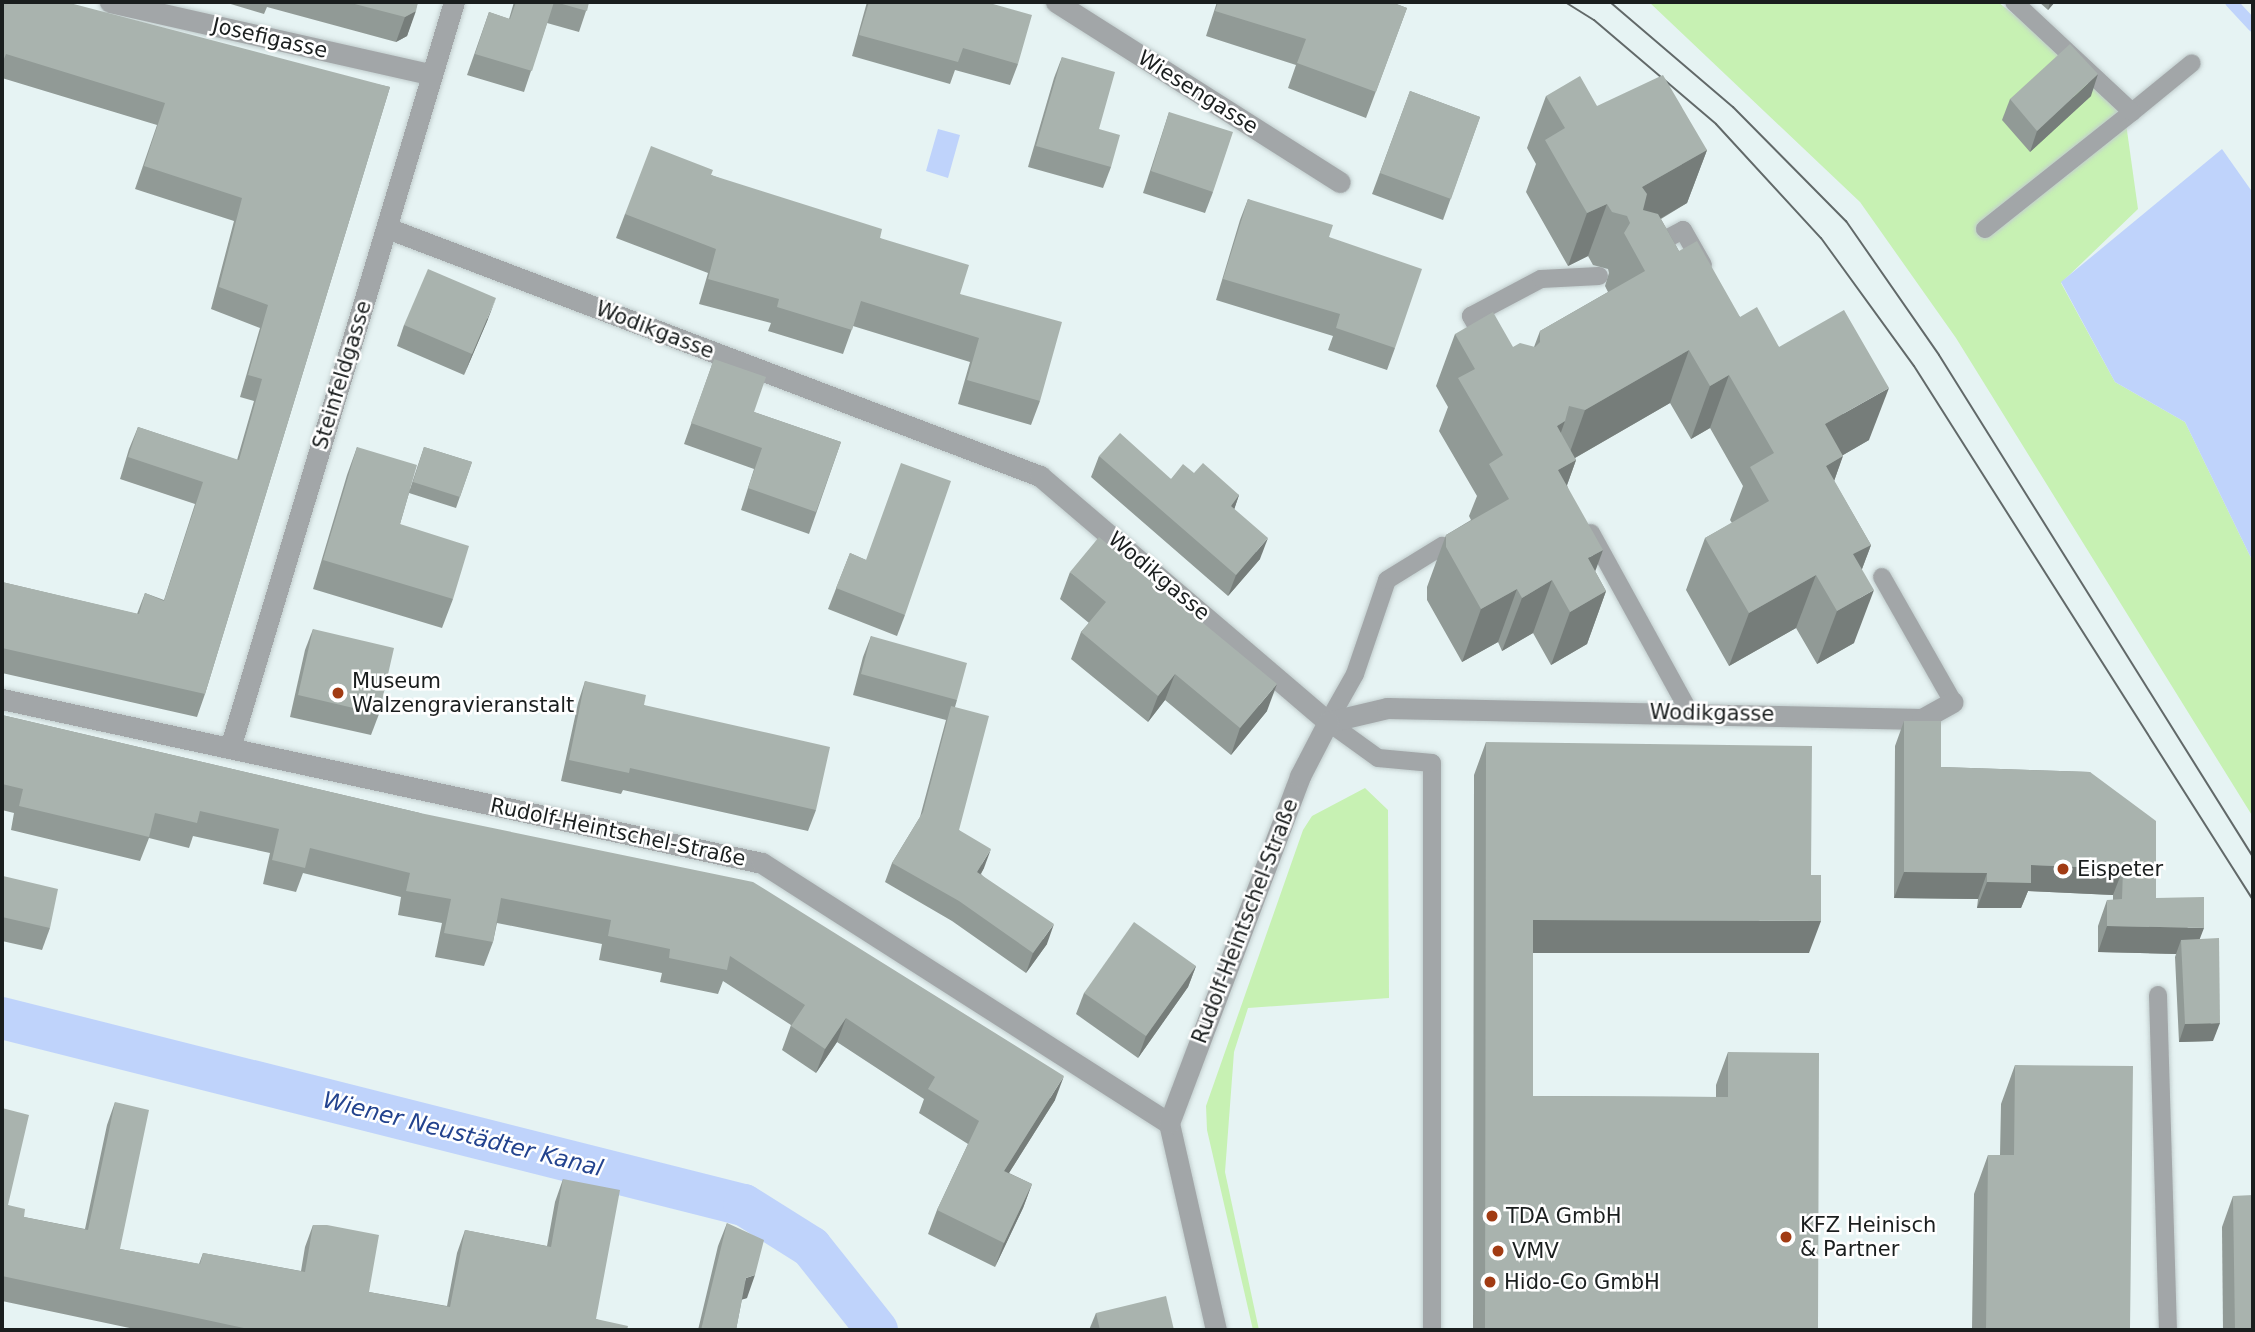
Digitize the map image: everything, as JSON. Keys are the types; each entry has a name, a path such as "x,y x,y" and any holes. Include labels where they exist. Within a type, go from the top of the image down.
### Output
{"street":[{"name":"Josefigasse","path":"110,2 430,74"},
{"name":"Steinfeldgasse","path":"230,748 387,228 430,74 454,2"},
{"name":"Wiesengasse","path":"1055,2 1340,182"},
{"name":"Wodikgasse","path":"387,228 1040,476 1328,722 1387,708 1689,711 1922,719 1953,702"},
{"name":"Rudolf-Heintschel-Straße","path":"2,699 762,863 1169,1122 1300,776 1328,722"},
{"path":"1169,1122 1216,1330"}],"lane":[{"path":"2014,2 2132,112"},
{"path":"1985,229 2192,62"},
{"path":"1633,257 1683,230 1710,278"},
{"path":"1495,360 1471,316 1541,279 1599,276"},
{"path":"1585,522 1689,711"},
{"path":"1432,1330 1432,762 1378,758 1328,722 1355,674 1387,580 1442,546"},
{"path":"1882,578 1953,702"},
{"path":"2158,995 2168,1330"}],"green space":[{"path":"1649,2 1998,2 2123,102 2138,209 2061,283 2115,382 2185,422 2253,562 2253,817 1956,338 1860,202"},
{"path":"1365,788 1388,810 1389,998 1248,1008 1234,1052 1225,1172 1259,1330 1253,1330 1207,1130 1206,1106 1303,830 1312,816"}],"water":[{"path":"938,129 960,135 948,178 926,171"},
{"path":"2222,149 2253,193 2253,562 2185,422 2115,382 2061,282"}],"building":[{"path":"2,2 66,2 390,87 205,694 2,648 2,582 139,614 145,593 164,601 203,482 128,457 138,427 239,460 262,379 248,375 268,305 219,287 242,198 144,166 165,103 6,54 2,64"},
{"path":"347,2 418,2 416,11 405,17"},
{"path":"516,2 554,2 532,71 475,54 489,12 510,19"},
{"path":"555,2 589,2 587,11"},
{"path":"869,2 986,2 1032,15 1018,64 963,48 958,62 859,35"},
{"path":"1218,2 1391,2 1407,8 1376,92 1297,63 1306,39 1215,11"},
{"path":"2070,44 2098,74 2037,131 2010,99"},
{"path":"1062,57 1115,72 1099,129 1120,135 1111,167 1036,146"},
{"path":"1663,75 1707,150 1642,187 1647,194 1643,210 1658,214 1679,251 1697,241 1740,317 1757,307 1779,347 1844,310 1889,388 1825,424 1843,456 1826,466 1871,545 1853,554 1874,590 1837,611 1816,575 1749,613 1705,538 1769,501 1750,467 1774,453 1729,375 1710,386 1689,350 1585,410 1569,406 1565,421 1557,426 1576,460 1558,470 1603,550 1588,558 1606,591 1570,612 1552,580 1522,598 1517,589 1481,609 1446,547 1446,535 1509,499 1489,464 1503,455 1458,378 1475,369 1455,334 1493,312 1513,347 1520,343 1535,347 1540,342 1540,331 1645,271 1624,233 1630,223 1627,216 1612,212 1607,204 1587,213 1545,140 1565,128 1546,96 1580,76 1597,106"},
{"path":"1410,91 1480,117 1451,199 1380,173"},
{"path":"1169,112 1233,132 1213,192 1151,171"},
{"path":"651,146 713,170 711,175 882,229 880,238 969,265 960,294 1062,322 1040,401 967,380 979,338 861,301 852,330 777,307 779,299 708,279 716,249 625,214"},
{"path":"1248,199 1333,225 1329,237 1422,269 1395,348 1336,328 1340,314 1223,279"},
{"path":"428,269 496,298 472,354 404,325"},
{"path":"714,359 766,377 754,412 841,442 816,512 748,488 762,448 691,423"},
{"path":"1120,433 1171,479 1183,464 1194,473 1203,463 1239,495 1231,506 1268,538 1236,575 1099,456"},
{"path":"357,447 417,465 400,524 469,546 453,599 323,560"},
{"path":"424,447 472,462 460,497 413,482"},
{"path":"901,463 951,481 905,615 836,588 850,553 866,560"},
{"path":"1099,537 1277,684 1240,728 1175,674 1158,696 1081,632 1106,602 1070,572"},
{"name":"Museum Walzengravieranstalt","path":"313,629 394,648 379,714 298,695"},
{"path":"871,636 967,663 957,700 861,674"},
{"path":"585,681 646,695 644,705 830,747 816,810 630,768 629,773 569,760"},
{"path":"951,706 989,716 959,830 991,849 977,872 1054,924 1033,953 959,901 892,863 923,812"},
{"path":"2,715 420,813 753,882 1064,1076 1004,1171 1032,1184 1004,1243 937,1210 979,1121 928,1089 935,1077 846,1018 825,1049 791,1026 805,1005 730,956 727,970 669,958 670,949 608,936 611,920 501,898 493,942 444,933 451,899 406,891 410,873 310,848 305,868 272,860 279,829 200,811 197,823 155,813 149,837 19,806 23,789 2,784"},
{"path":"1904,721 1941,721 1941,767 2090,772 2156,821 2156,898 2204,897 2204,928 2107,926 2107,900 2122,899 2123,869 2031,865 2031,883 1987,882 1987,873 1904,872"},
{"path":"1486,742 1812,746 1811,875 1821,875 1821,921 1533,920 1533,1096 1728,1097 1728,1052 1819,1053 1818,1330 1485,1330"},
{"path":"3,876 58,889 50,928 2,917"},
{"path":"1134,922 1196,966 1146,1036 1084,993"},
{"path":"2219,938 2220,1023 2185,1024 2181,940"},
{"path":"2015,1065 2133,1066 2130,1330 1986,1330 1988,1155 2014,1155"},
{"path":"115,1102 149,1110 120,1249 200,1264 203,1253 305,1272 313,1225 327,1225 379,1235 369,1292 450,1307 465,1230 551,1247 563,1179 620,1190 596,1319 628,1326 627,1330 253,1330 2,1276 2,1108 29,1115 8,1205 25,1209 24,1217 88,1230"},
{"path":"2253,1195 2253,1330 2235,1330 2233,1196"},
{"path":"727,1223 764,1240 755,1275 746,1278 736,1330 701,1330"},
{"path":"1166,1296 1174,1330 1100,1330 1096,1313"}],"waterway":[{"path":"2231,2 2253,26"},
{"name":"Wiener Neustädter Kanal","path":"2,1018 744,1205 811,1247 877,1330"}],"tram line":[{"path":"1565,2 1594,20 1716,124 1821,238 1914,366 2253,900"},
{"path":"1610,2 1733,107 1846,221 1939,355 2253,857"}],"place":[{"name":"Museum Walzengravieranstalt","path":"338,693"},
{"name":"Eispeter","path":"2063,869"},
{"name":"TDA GmbH","path":"1492,1216"},
{"name":"KFZ Heinisch & Partner","path":"1786,1237"},
{"name":"VMV","path":"1498,1251"},
{"name":"Hido-Co GmbH","path":"1490,1282"}]}
